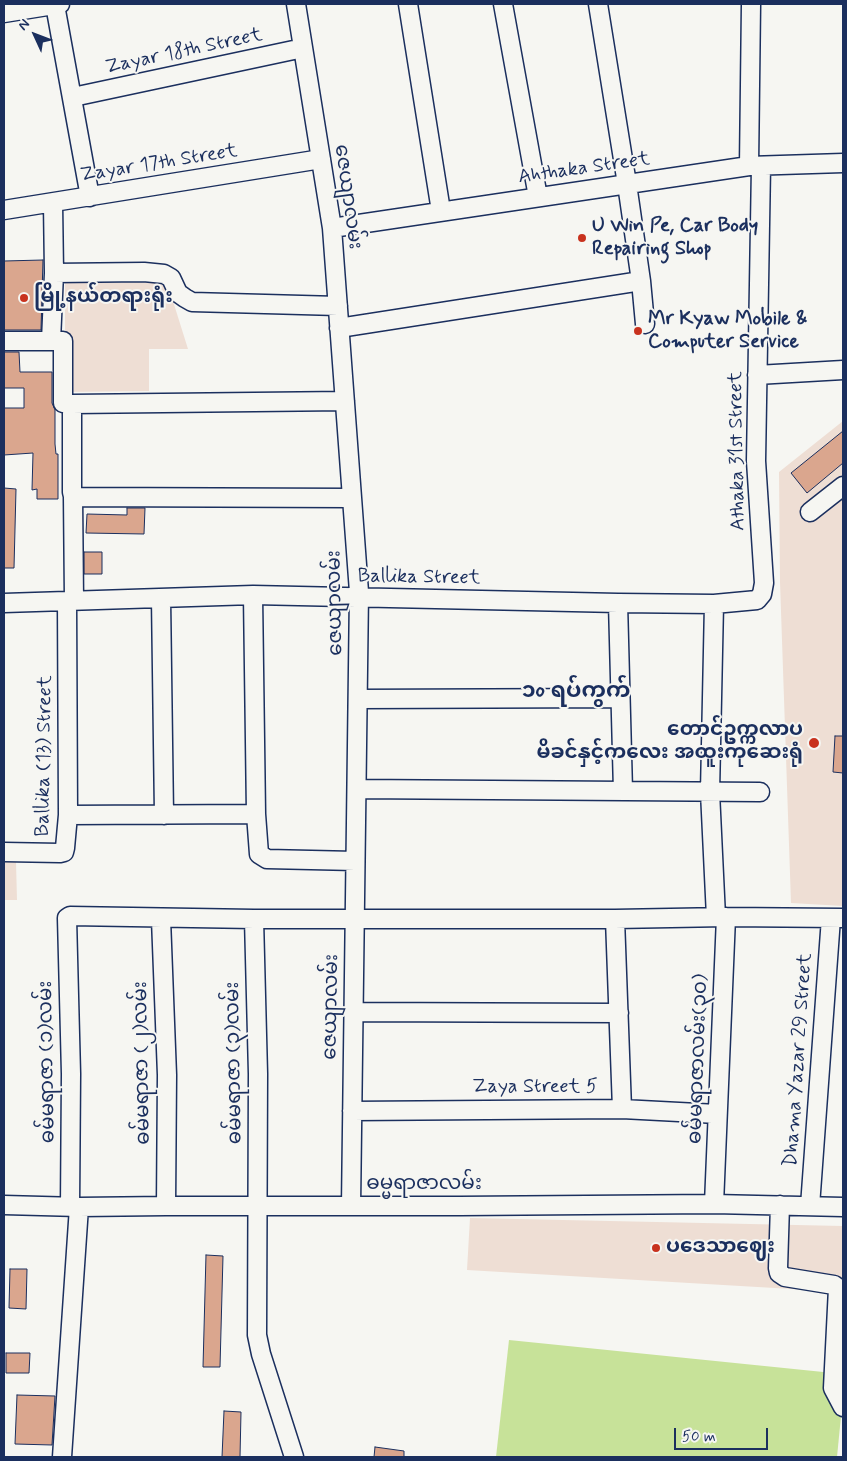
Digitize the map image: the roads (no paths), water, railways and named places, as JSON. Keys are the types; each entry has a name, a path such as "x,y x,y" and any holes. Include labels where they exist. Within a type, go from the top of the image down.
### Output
{"street":[{"path":"4,13 57,4 90,198"},
{"name":"ဇေယျာလမ်း","path":"296,4 332,228 359,592 351,1206"},
{"path":"408,4 441,211"},
{"path":"503,4 538,197"},
{"path":"598,4 627,184 641,281 645,324"},
{"name":"Athaka 31st Street","path":"714,604 757,600 762,594 764,583 756,461 755,166 751,4"},
{"name":"Zayar 18th Street","path":"73,97 303,48"},
{"name":"Zayar 17th Street","path":"4,210 90,198 321,160"},
{"name":"Ahthaka Street","path":"332,228 755,166 843,162"},
{"path":"51,341 54,273 52,203"},
{"path":"54,273 144,272 164,274 171,278 178,293 192,302 338,306"},
{"path":"339,328 641,281"},
{"path":"4,341 63,341 63,403 345,401"},
{"path":"757,375 843,370"},
{"name":"Ballika (13) Street","path":"4,852 64,852 68,816 73,496 72,404"},
{"path":"810,512 843,486"},
{"path":"73,496 352,498"},
{"path":"253,595 256,814 259,854 267,859 355,861"},
{"name":"Ballika Street","path":"4,602 253,595 714,604"},
{"path":"160,598 164,815"},
{"path":"618,603 623,791"},
{"name":"ဓမ်မရာဇာလမ်း(၃၀)","path":"714,604 710,792 721,917 714,1204"},
{"path":"358,700 620,698"},
{"path":"357,789 760,792"},
{"path":"68,816 256,814"},
{"name":"ဓမ်မရာဇာ (၁)လမ်း","path":"62,1457 75,1207 67,918 70,916 160,918"},
{"path":"160,918 254,920 837,918"},
{"name":"ဓမ်မရာဇာ (၂)လမ်း","path":"160,918 167,1074 166,1206"},
{"name":"Dhama Yazar 29 Street","path":"810,1206 837,918"},
{"path":"615,919 622,1109"},
{"name":"ဓမ်မရာဇာ (၃)လမ်း","path":"254,920 258,1074 258,1335 261,1354 294,1457"},
{"path":"354,1012 619,1013"},
{"name":"Zaya Street 5","path":"352,1111 622,1109 717,1114"},
{"name":"ဓမ္မရာဇာလမ်း","path":"4,1206 714,1204 843,1207"},
{"path":"780,1205 779,1273 785,1277 834,1285 838,1288 833,1388 843,1407"}],"place":[{"name":"U Win Pe, Car Body Repairing Shop","path":"582,238"},
{"name":"မြို့နယ်တရားရုံး","path":"24,298"},
{"name":"Mr Kyaw Mobile & Computer Service","path":"638,331"},
{"name":"တောင်ဥက္ကလာပ မိခင်နှင့်ကလေး အထူးကုဆေးရုံ","path":"814,743"},
{"name":"ပဒေသာဈေး","path":"656,1248"}],"district":[{"name":"၁o ရပ်ကွက်","path":"576,692"}]}
